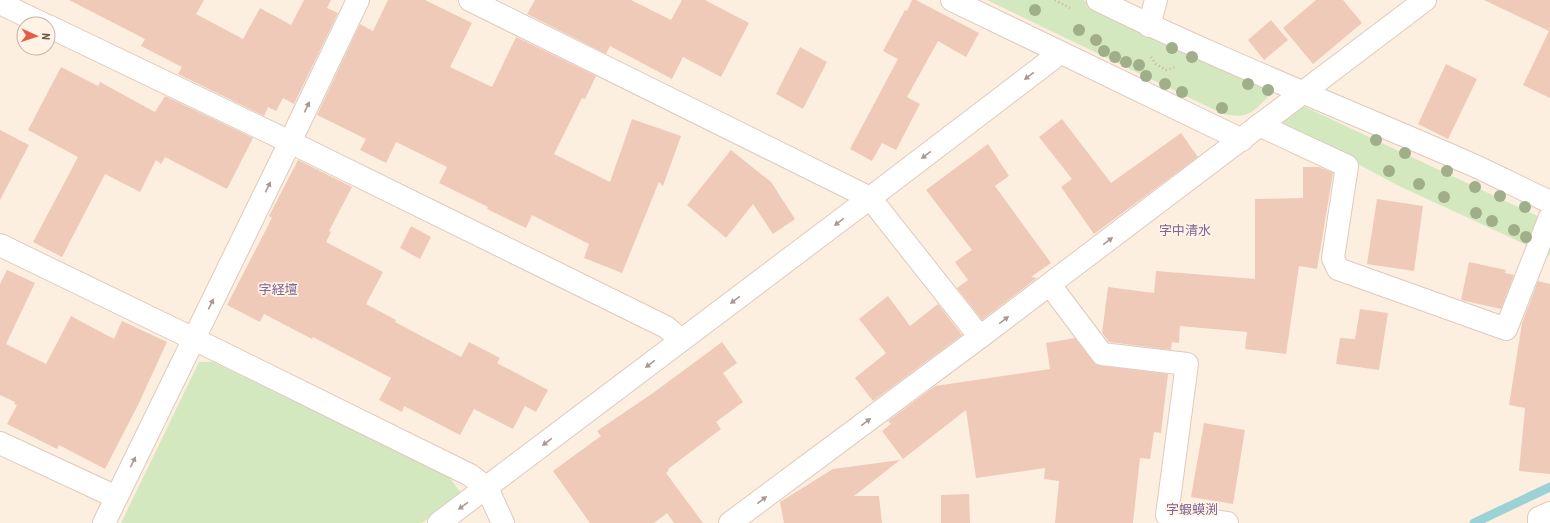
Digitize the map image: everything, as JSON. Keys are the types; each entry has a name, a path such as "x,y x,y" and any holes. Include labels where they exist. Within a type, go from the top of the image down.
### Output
{"street":[{"path":"104,523 358,0"},
{"path":"470,0 870,198 980,337"},
{"path":"952,0 1242,140"},
{"path":"1098,0 1149,26 1302,93 1473,165 1550,202"},
{"path":"1149,26 1156,0"},
{"path":"730,523 1050,285 1425,0"},
{"path":"0,3 27,16"},
{"path":"56,30 290,142 666,327 681,340"},
{"path":"439,523 870,198 1060,52"},
{"path":"1259,125 1347,166 1333,258 1338,269 1506,329 1550,217"},
{"path":"0,245 470,475 487,488 504,523"},
{"path":"1050,285 1102,354 1186,364 1166,515 1227,523"},
{"path":"0,443 116,497"},
{"path":"1539,523 1540,518 1550,513"}],"green space":[{"path":"987,0 1083,0 1269,87 1269,96 1258,107 1244,115 1238,116 1223,114"},
{"path":"1303,106 1550,222 1550,256 1397,185 1282,123"},
{"path":"199,362 213,362 449,477 461,493 422,523 121,523"}],"building":[{"path":"69,0 204,0 196,14 243,39 260,8 291,25 304,0 331,0 327,8 338,13 294,104 283,98 276,111 268,107 264,116 178,74 182,67 141,46 145,39"},
{"path":"388,0 425,0 472,23 450,67 492,87 516,37 596,76 585,99 582,98 554,154 610,182 632,119 681,136 663,186 659,182 622,273 584,258 589,244 532,215 526,228 439,183 447,167 396,142 386,163 360,150 366,139 317,115 360,24 373,31"},
{"path":"535,0 631,0 671,20 682,0 705,0 749,23 721,77 683,57 672,79 610,46 606,54 527,14"},
{"path":"912,0 916,0 979,33 966,57 938,41 907,97 920,104 896,150 882,143 872,161 850,149 898,59 883,51"},
{"path":"1316,0 1343,0 1362,23 1313,64 1283,28"},
{"path":"1484,0 1550,0 1550,98 1523,85 1549,31"},
{"path":"1271,20 1288,40 1264,60 1248,40"},
{"path":"800,47 827,62 803,109 776,94"},
{"path":"1446,64 1477,79 1448,139 1418,124"},
{"path":"61,67 98,86 100,82 155,112 165,96 253,138 227,189 165,157 161,164 156,160 140,192 105,174 62,257 33,242 78,157 28,130"},
{"path":"1062,119 1111,183 1181,133 1198,157 1094,234 1061,187 1072,179 1039,137"},
{"path":"0,130 29,145 0,200"},
{"path":"988,144 1009,176 995,186 1051,263 1031,277 1037,278 982,320 957,288 968,280 955,262 972,250 926,190"},
{"path":"731,150 771,182 795,219 773,234 753,204 726,238 687,205"},
{"path":"298,160 352,187 329,231 331,232 326,242 383,272 366,304 396,320 395,322 461,357 469,342 500,358 497,363 548,390 536,412 525,406 513,429 474,409 460,435 404,406 402,412 379,400 391,378 313,337 312,339 264,314 260,322 227,305 272,218 269,216"},
{"path":"1303,167 1319,167 1333,173 1317,269 1299,266 1286,354 1245,349 1247,332 1180,326 1179,343 1172,342 1171,350 1109,342 1102,333 1108,287 1154,293 1156,271 1255,279 1255,199 1303,198"},
{"path":"1377,199 1423,206 1414,271 1367,264"},
{"path":"411,226 431,237 420,259 400,248"},
{"path":"1469,262 1506,270 1505,273 1514,275 1501,309 1461,300"},
{"path":"7,270 35,283 6,344 46,364 71,316 114,339 122,321 167,342 138,405 105,469 59,445 57,449 7,424 17,405 14,404 15,402 0,395 0,284"},
{"path":"1538,281 1550,284 1550,474 1519,471 1525,408 1509,405 1522,323"},
{"path":"888,296 910,326 938,304 962,335 873,401 855,378 886,353 859,319"},
{"path":"1360,309 1388,313 1379,370 1336,364 1340,338 1355,339"},
{"path":"1075,338 1096,365 1168,374 1161,433 1154,432 1150,459 1140,458 1133,523 1055,523 1059,481 1044,479 1045,468 976,478 966,410 903,459 882,431 891,424 888,421 935,386 1050,369 1046,343"},
{"path":"722,342 737,363 723,373 743,402 716,422 721,429 668,469 669,470 666,473 703,523 674,523 667,513 654,523 590,523 553,471 601,436 597,431 653,393"},
{"path":"1204,423 1245,430 1233,504 1191,497"},
{"path":"900,460 854,496 879,496 882,523 784,523 780,502 833,469"},
{"path":"969,494 970,523 941,523 941,495"}],"waterway":[{"path":"1474,523 1550,487"}],"district":[{"name":"字中清水","path":"1185,230"},
{"name":"字経壇","path":"278,289"},
{"name":"字蝦蟆渕","path":"1192,509"}]}
